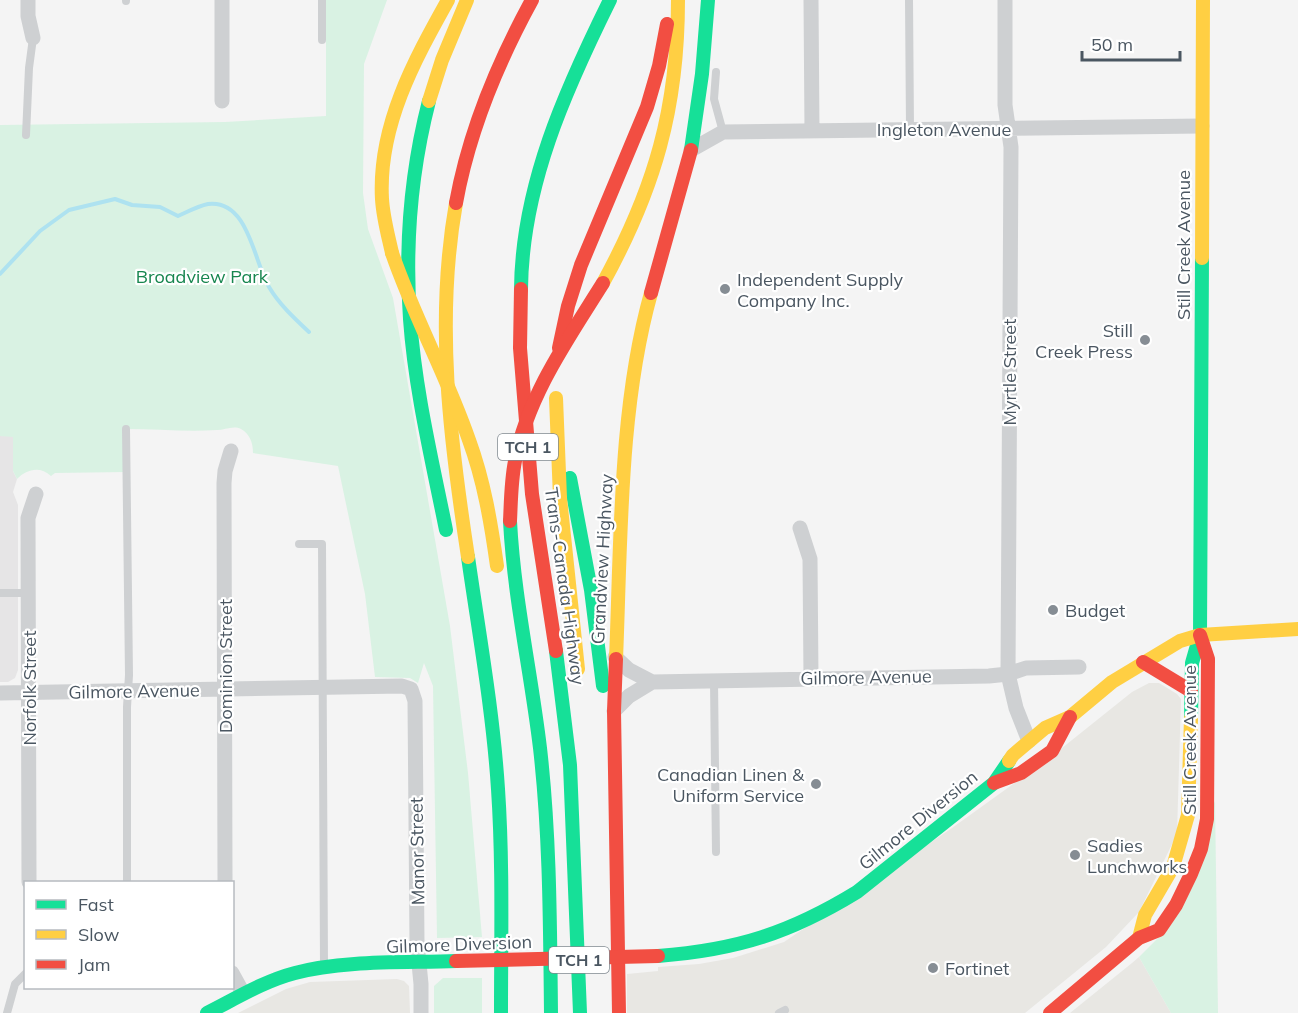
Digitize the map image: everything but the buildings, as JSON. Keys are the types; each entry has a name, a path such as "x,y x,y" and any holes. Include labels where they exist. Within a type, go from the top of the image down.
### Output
{"main road":[{"path":"448,0 415,59 390,126 384,158 382,188 384,218 402,286 453,399 478,466 498,572"},
{"path":"449,549 414,359 410,316 410,261 412,204 417,161 427,112 444,52 467,0"},
{"path":"501,1013 501,831 495,754 455,468 448,405 444,314 459,192 475,129 497,69 532,0"},
{"name":"Trans-Canada Highway","path":"580,1013 570,765 561,680 532,494 520,348 521,267 533,194 551,129 576,66 610,0"},
{"path":"579,679 560,498 556,370 560,342 579,265 653,92 665,42 668,0"},
{"path":"551,1013 549,867 545,803 540,747 513,565 510,521 515,458 532,403 562,347 622,250 638,217 662,149 676,74 678,0"},
{"name":"Grandview Highway","path":"618,1013 614,711 624,473 636,358 646,311 691,150 702,74 708,0"},
{"name":"Still Creek Avenue","path":"1138,938 1145,915 1173,867 1188,815 1192,663 1200,635 1203,0"},
{"path":"556,398 591,590 606,707 614,795"},
{"path":"462,606 484,670"},
{"path":"1200,635 1298,629"},
{"name":"Still Creek Avenue","path":"1138,938 1158,930 1176,905 1201,849 1207,819 1208,658 1200,635"},
{"name":"Gilmore Diversion","path":"207,1013 243,993 293,973 324,966 695,954 733,948 777,934 817,917 857,892 994,783 1013,755 1045,728 1070,717 1112,682 1143,662 1180,641 1200,635"},
{"path":"1143,662 1191,691"},
{"name":"Gilmore Diversion","path":"994,783 1021,773 1052,751 1070,717"},
{"path":"577,908 581,739"},
{"path":"1050,1013 1138,938"},
{"path":"536,942 536,977"}],"street":[{"path":"28,0 28,16 33,38"},
{"path":"222,0 222,101"},
{"path":"811,0 812,131"},
{"name":"Myrtle Street","path":"1005,0 1005,105 1011,147 1008,674 1016,708 1029,741"},
{"name":"Ingleton Avenue","path":"691,150 723,132 1202,126"},
{"name":"Dominion Street","path":"225,881 224,483 231,451"},
{"name":"Norfolk Street","path":"29,881 28,518 36,494"},
{"path":"800,528 810,559 811,678"},
{"path":"615,657 629,670 652,682"},
{"name":"Gilmore Avenue","path":"652,682 1008,674 1026,668 1079,667"},
{"path":"614,711 629,696 652,682"},
{"name":"Gilmore Avenue","path":"0,693 402,686 411,689"},
{"name":"Manor Street","path":"411,689 415,701 421,1013"},
{"path":"234,977 243,993"}],"lane":[{"path":"322,0 322,39"},
{"path":"909,0 910,128"},
{"path":"26,135 33,38"},
{"path":"717,66 714,99 723,132"},
{"path":"126,429 128,881"},
{"path":"299,544 322,544 324,966"},
{"path":"0,593 29,593"},
{"path":"714,681 716,852"},
{"path":"7,1013 15,984 24,975"}],"shaded area":[{"path":"0,436 13,436 13,471 17,479 13,492 18,505 18,670 15,678 8,682 0,682"},
{"path":"1149,683 1159,683 1181,699 1177,834 1139,912 1106,947 1025,1013 627,1013 627,974 658,971 658,967 699,964 733,958 784,942 952,828 1052,756 1132,692"},
{"path":"1139,957 1171,1013 1070,1013 1132,963"},
{"path":"397,979 409,986 410,1013 238,1013 286,989 310,982"}],"green space":[{"name":"Broadview Park","path":"326,0 387,0 364,64 363,193 368,229 393,298 450,626 468,773 482,937 437,938 433,686 424,663 418,683 410,678 375,677 365,594 338,466 253,453 249,436 238,428 194,431 126,429 126,472 55,473 51,476 34,470 17,479 13,471 13,437 0,436 0,125 225,122 326,116"},
{"path":"1215,801 1218,1013 1171,1013 1139,957 1165,931"},
{"path":"443,978 482,978 482,1013 434,1013 434,986"}],"waterway":[{"path":"0,274 40,231 69,210 115,199 132,205 160,207 178,216 204,205 222,205 233,211 241,222 273,293 287,311 309,332"}],"traffic: fast":[{"path":"521,289 523,251 529,213 549,140 577,69 610,0"},
{"path":"691,150 702,74 708,0"},
{"path":"429,101 418,154 411,209 408,264 410,319 420,399 446,530"},
{"path":"1191,718 1192,663 1200,635 1202,258"},
{"path":"570,478 591,590 603,686"},
{"path":"510,521 515,578 540,748 546,814 551,1013"},
{"path":"468,557 496,760 500,817 501,1013"},
{"path":"556,651 570,765 580,1013"},
{"path":"658,956 738,944 785,929 832,906 857,892 994,783 1009,761"},
{"path":"207,1013 272,981 314,969 354,964 456,961"}],"traffic: slow":[{"path":"392,253 382,199 382,172 386,146 392,120 411,71 448,0"},
{"path":"429,101 442,60 467,0"},
{"path":"603,283 637,214 660,146 674,76 678,0"},
{"path":"1202,258 1203,0"},
{"path":"456,203 446,292 447,380 468,557"},
{"path":"392,253 451,393 474,455 486,502 497,566"},
{"path":"616,659 623,474 627,428 633,382 651,293"},
{"path":"556,398 560,498 578,669"},
{"path":"1009,761 1045,728 1070,717 1112,682 1180,641 1200,635 1298,629"},
{"path":"1139,938 1145,915 1173,867 1188,815 1191,718"}],"traffic: jam":[{"path":"456,203 468,150 486,98 507,49 532,0"},
{"path":"559,348 568,306 581,265 647,107 659,66 667,24"},
{"path":"651,293 691,150"},
{"path":"510,521 515,461 529,413 551,368 603,283"},
{"path":"521,289 520,348 532,494 556,651"},
{"path":"1050,1013 1139,938 1159,930 1176,905 1201,849 1207,819 1208,659 1200,635"},
{"path":"616,659 614,711 619,1013"},
{"path":"1143,662 1191,691"},
{"path":"994,783 1021,773 1052,751 1070,717"},
{"path":"456,961 658,956"}],"place":[{"name":"Independent Supply Company Inc.","path":"725,289"},
{"name":"Still Creek Press","path":"1145,340"},
{"name":"Budget","path":"1053,610"},
{"name":"Canadian Linen & Uniform Service","path":"816,784"},
{"name":"Sadies Lunchworks","path":"1075,855"},
{"name":"Fortinet","path":"933,968"}]}
